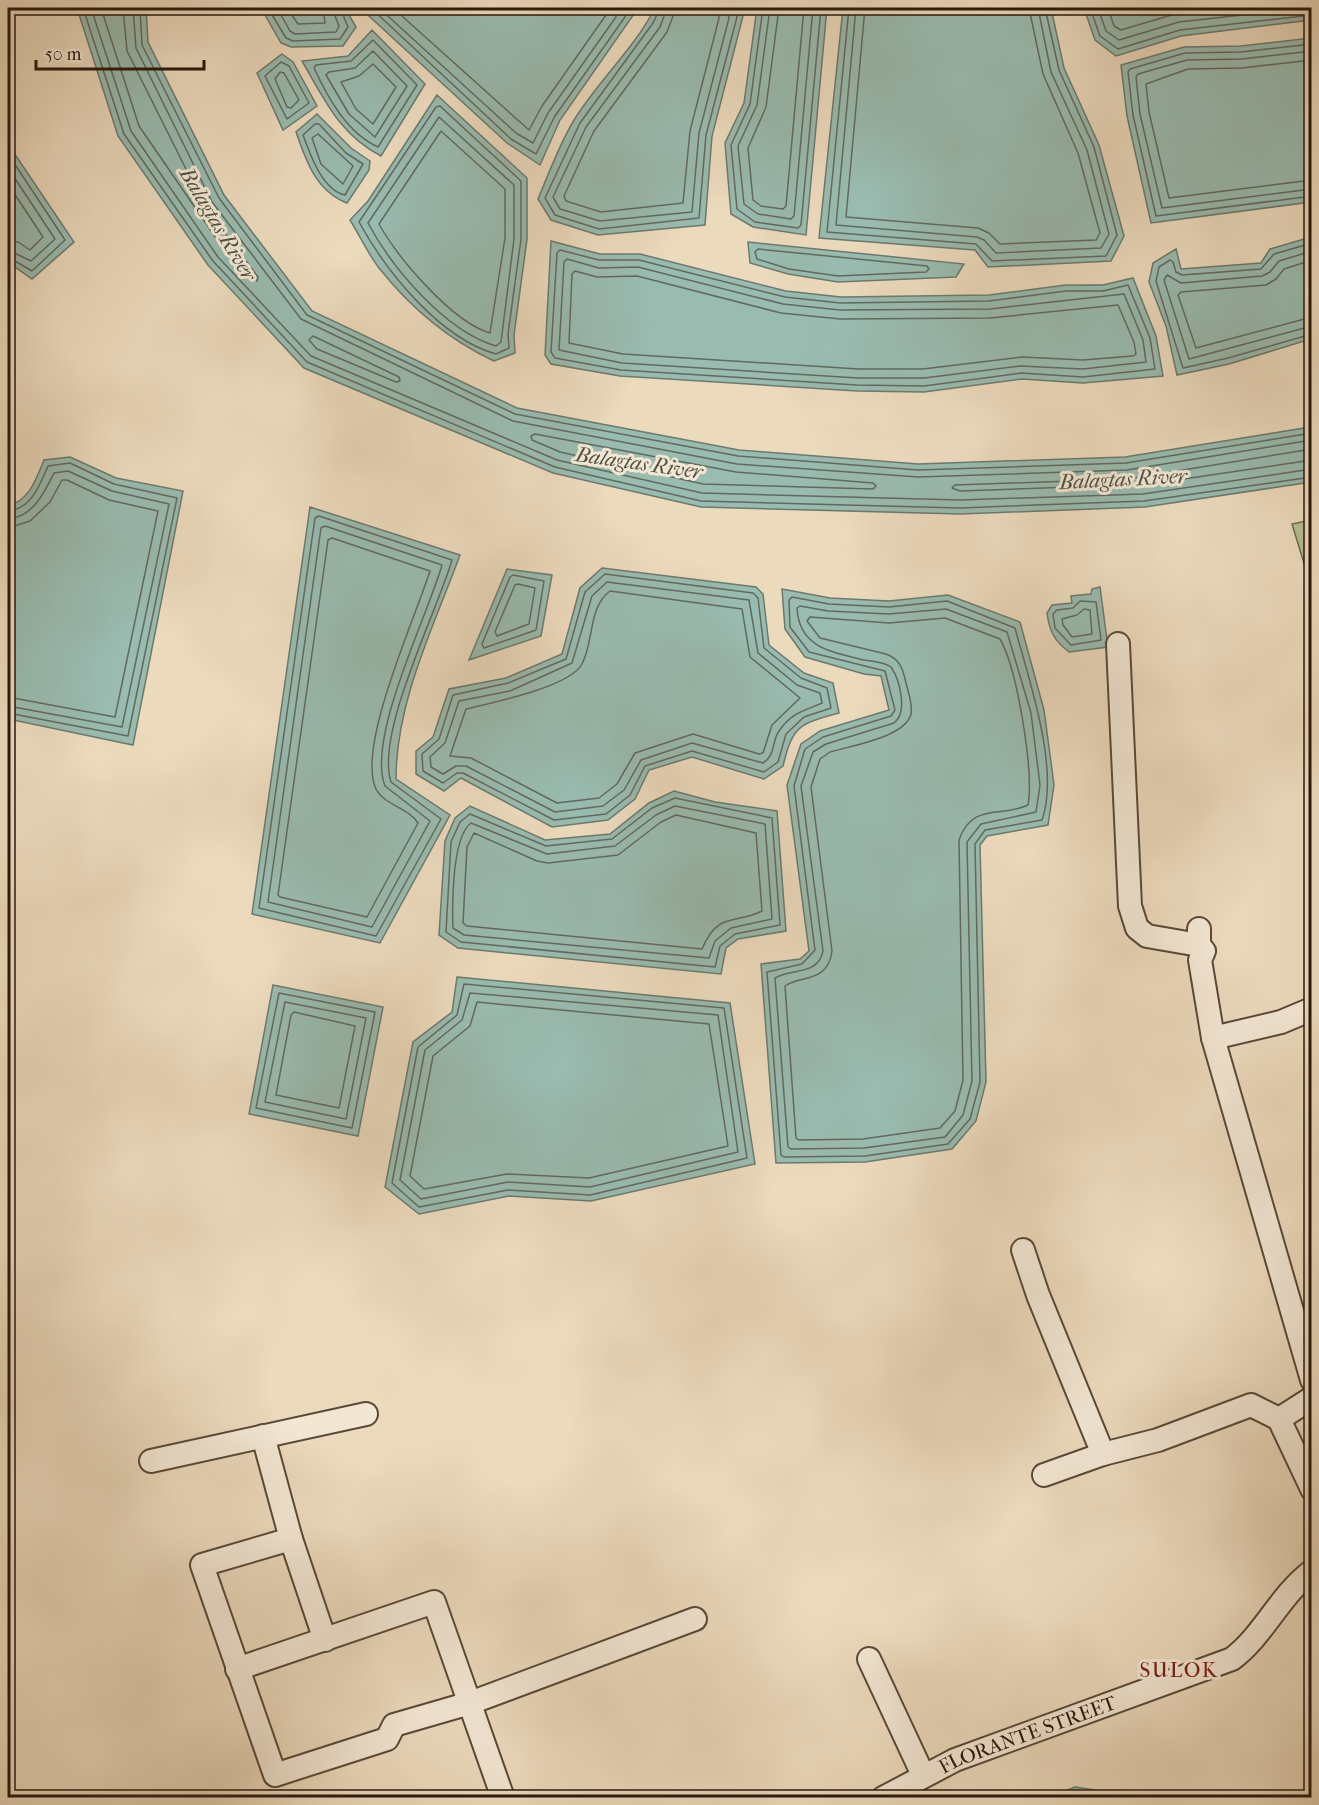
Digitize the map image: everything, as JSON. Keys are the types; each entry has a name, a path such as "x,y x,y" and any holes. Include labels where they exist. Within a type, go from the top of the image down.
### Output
{"street":[{"path":"1118,644 1130,906 1141,932 1147,936 1199,937 1204,951 1200,960 1214,1038 1311,1380"},
{"path":"1214,1038 1281,1022 1311,1009"},
{"path":"1023,1250 1038,1295 1103,1454"},
{"path":"1279,1419 1311,1398"},
{"path":"1044,1475 1103,1454 1158,1440 1251,1405 1279,1419 1311,1489"},
{"path":"151,1461 366,1414"},
{"path":"264,1436 291,1539 326,1640"},
{"path":"291,1539 201,1564 275,1775 387,1739 394,1725 470,1703 695,1618"},
{"name":"FLORANTE STREET","path":"883,1797 955,1760 1232,1659 1253,1640 1290,1590 1311,1571"},
{"path":"237,1669 434,1602 503,1797"},
{"path":"869,1659 923,1775"}],"green space":[{"path":"1312,520 1311,586 1292,524"}],"water":[{"name":"Balagtas River","path":"77,8 146,8 148,42 224,195 312,311 517,408 739,450 918,464 1125,457 1311,427 1311,482 1145,507 960,514 701,507 553,473 304,368 208,265 118,136"},
{"path":"261,8 345,8 356,27 343,46 291,47 281,43"},
{"path":"364,8 626,8 634,14 560,120 540,165 507,143 369,16"},
{"path":"655,8 740,8 743,16 712,136 705,225 598,235 551,220 538,199 554,159 574,120 637,37"},
{"path":"757,8 827,8 806,235 753,227 731,214 725,143 744,103"},
{"path":"843,8 1051,8 1064,68 1099,145 1124,236 1111,261 988,267 975,250 819,238"},
{"path":"1084,8 1311,8 1311,20 1181,36 1116,56 1095,40"},
{"path":"372,30 425,84 381,156 354,137 334,115 302,61 348,56"},
{"path":"1311,38 1311,202 1151,223 1127,116 1121,65 1184,47 1241,46"},
{"path":"282,54 293,62 317,106 283,130 257,73"},
{"path":"437,95 527,178 527,239 514,335 515,353 494,361 446,333 417,309 375,263 350,220 368,201"},
{"path":"317,114 351,148 370,161 369,170 347,203 336,198 320,183 308,164 296,132"},
{"path":"8,144 74,242 32,279 8,262"},
{"path":"1311,237 1311,339 1229,364 1177,375 1166,326 1149,282 1153,263 1176,249 1181,269 1261,263 1270,249"},
{"path":"551,241 600,254 640,254 786,291 841,297 989,295 1066,285 1103,285 1133,278 1156,336 1163,376 1083,383 1022,379 924,392 857,391 620,376 551,364 545,355"},
{"path":"748,242 964,264 956,277 838,282 788,274 750,263"},
{"path":"70,457 116,478 183,491 133,745 8,719 8,506 27,494 44,460"},
{"path":"310,507 460,555 409,693 402,721 396,779 450,815 380,943 252,914"},
{"path":"602,568 756,587 763,594 769,645 804,673 833,683 839,713 815,720 800,728 790,742 783,766 764,779 692,757 649,770 635,799 608,820 552,827 461,778 444,791 416,774 416,751 433,737 449,689 506,678 562,654 580,588"},
{"path":"507,569 552,575 541,636 469,660"},
{"path":"1100,587 1108,647 1069,652 1053,635 1047,613 1052,605 1072,603 1071,596 1091,594 1092,589"},
{"path":"782,589 830,598 889,601 948,595 1020,622 1044,710 1054,785 1048,825 987,836 980,845 986,1082 976,1121 952,1149 865,1162 776,1163 761,964 800,959 809,951 787,785 801,744 820,731 889,710 881,676 864,674 805,657 785,629"},
{"path":"674,791 715,802 777,811 786,931 738,939 726,948 721,974 458,948 439,935 445,841 455,818 470,806 545,840 610,834 649,803"},
{"path":"457,977 730,1003 755,1164 591,1201 509,1196 419,1214 385,1187 413,1042 452,1012"},
{"path":"273,985 383,1007 358,1136 249,1114"},
{"path":"1075,1787 1141,1797 1050,1797"}],"district":[{"name":"SULOK","path":"1179,1670"}]}
